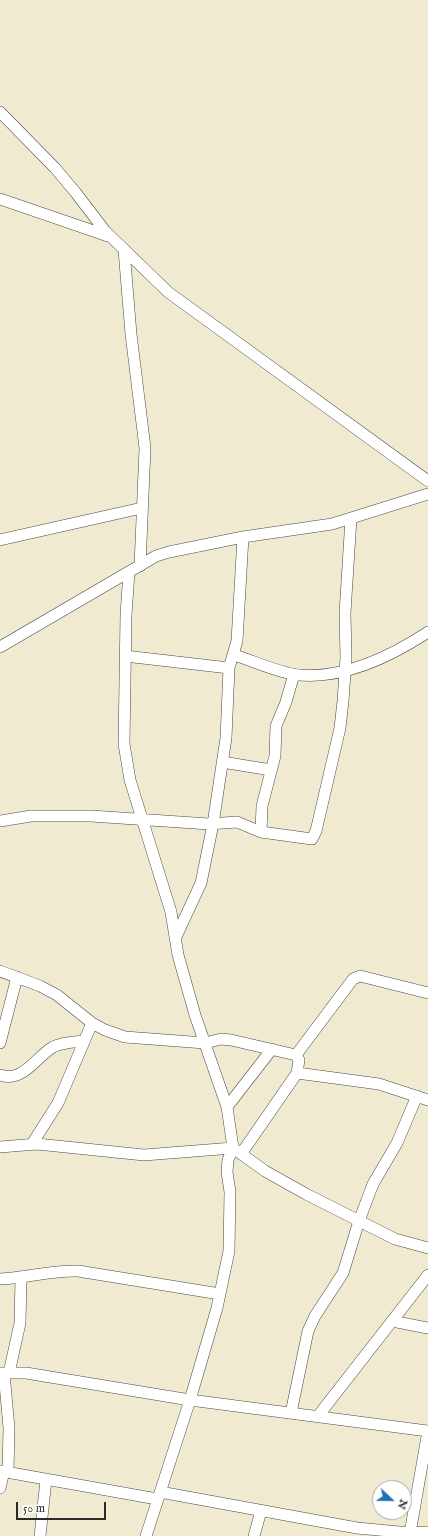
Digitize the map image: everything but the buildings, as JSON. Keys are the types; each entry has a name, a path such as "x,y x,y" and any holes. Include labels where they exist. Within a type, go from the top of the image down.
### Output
{"street":[{"path":"0,112 55,168 111,237 168,292 428,481"},
{"path":"0,199 111,237"},
{"path":"124,250 131,334 145,448 140,566"},
{"path":"0,647 156,556 243,537 332,524 428,494"},
{"path":"0,540 142,508"},
{"path":"0,821 31,816 90,816 213,824 237,822 261,832 308,839 314,837 340,728 345,672 345,613 351,518"},
{"path":"175,939 201,883 213,824 226,738 229,668 234,655 239,610 243,537"},
{"path":"129,572 124,744 130,780 170,912 178,955 190,1000 227,1107 237,1151"},
{"path":"234,655 294,674 311,675 345,672 379,660 428,632"},
{"path":"126,656 229,668"},
{"path":"261,832 262,806 274,756 276,726 285,706 294,674"},
{"path":"222,762 271,770"},
{"path":"0,971 40,986 57,995 92,1023 105,1030 125,1037 205,1043 221,1039 231,1040 296,1055 299,1060 297,1073 237,1151 228,1160 227,1172 230,1192 229,1251 220,1294 190,1400 146,1536"},
{"path":"296,1055 352,979 360,976 428,993"},
{"path":"0,1043 17,977"},
{"path":"32,1144 58,1103 92,1023"},
{"path":"0,1075 12,1077 22,1073 54,1046 69,1042 84,1041"},
{"path":"227,1107 272,1049"},
{"path":"291,1413 301,1368 305,1339 315,1316 342,1273 359,1221 374,1184 423,1098 379,1084 297,1073"},
{"path":"0,1147 32,1144 144,1155 237,1151 265,1171 359,1221 395,1239 428,1248"},
{"path":"0,1279 21,1278 66,1270 220,1294"},
{"path":"318,1416 428,1275"},
{"path":"0,1488 4,1471 9,1428 4,1373 20,1323 21,1278"},
{"path":"392,1321 428,1328"},
{"path":"4,1373 48,1376 190,1400 428,1431 410,1533"},
{"path":"4,1471 46,1480 261,1511 357,1528 410,1533 428,1532"},
{"path":"40,1536 46,1480"},
{"path":"254,1536 261,1511"}]}
